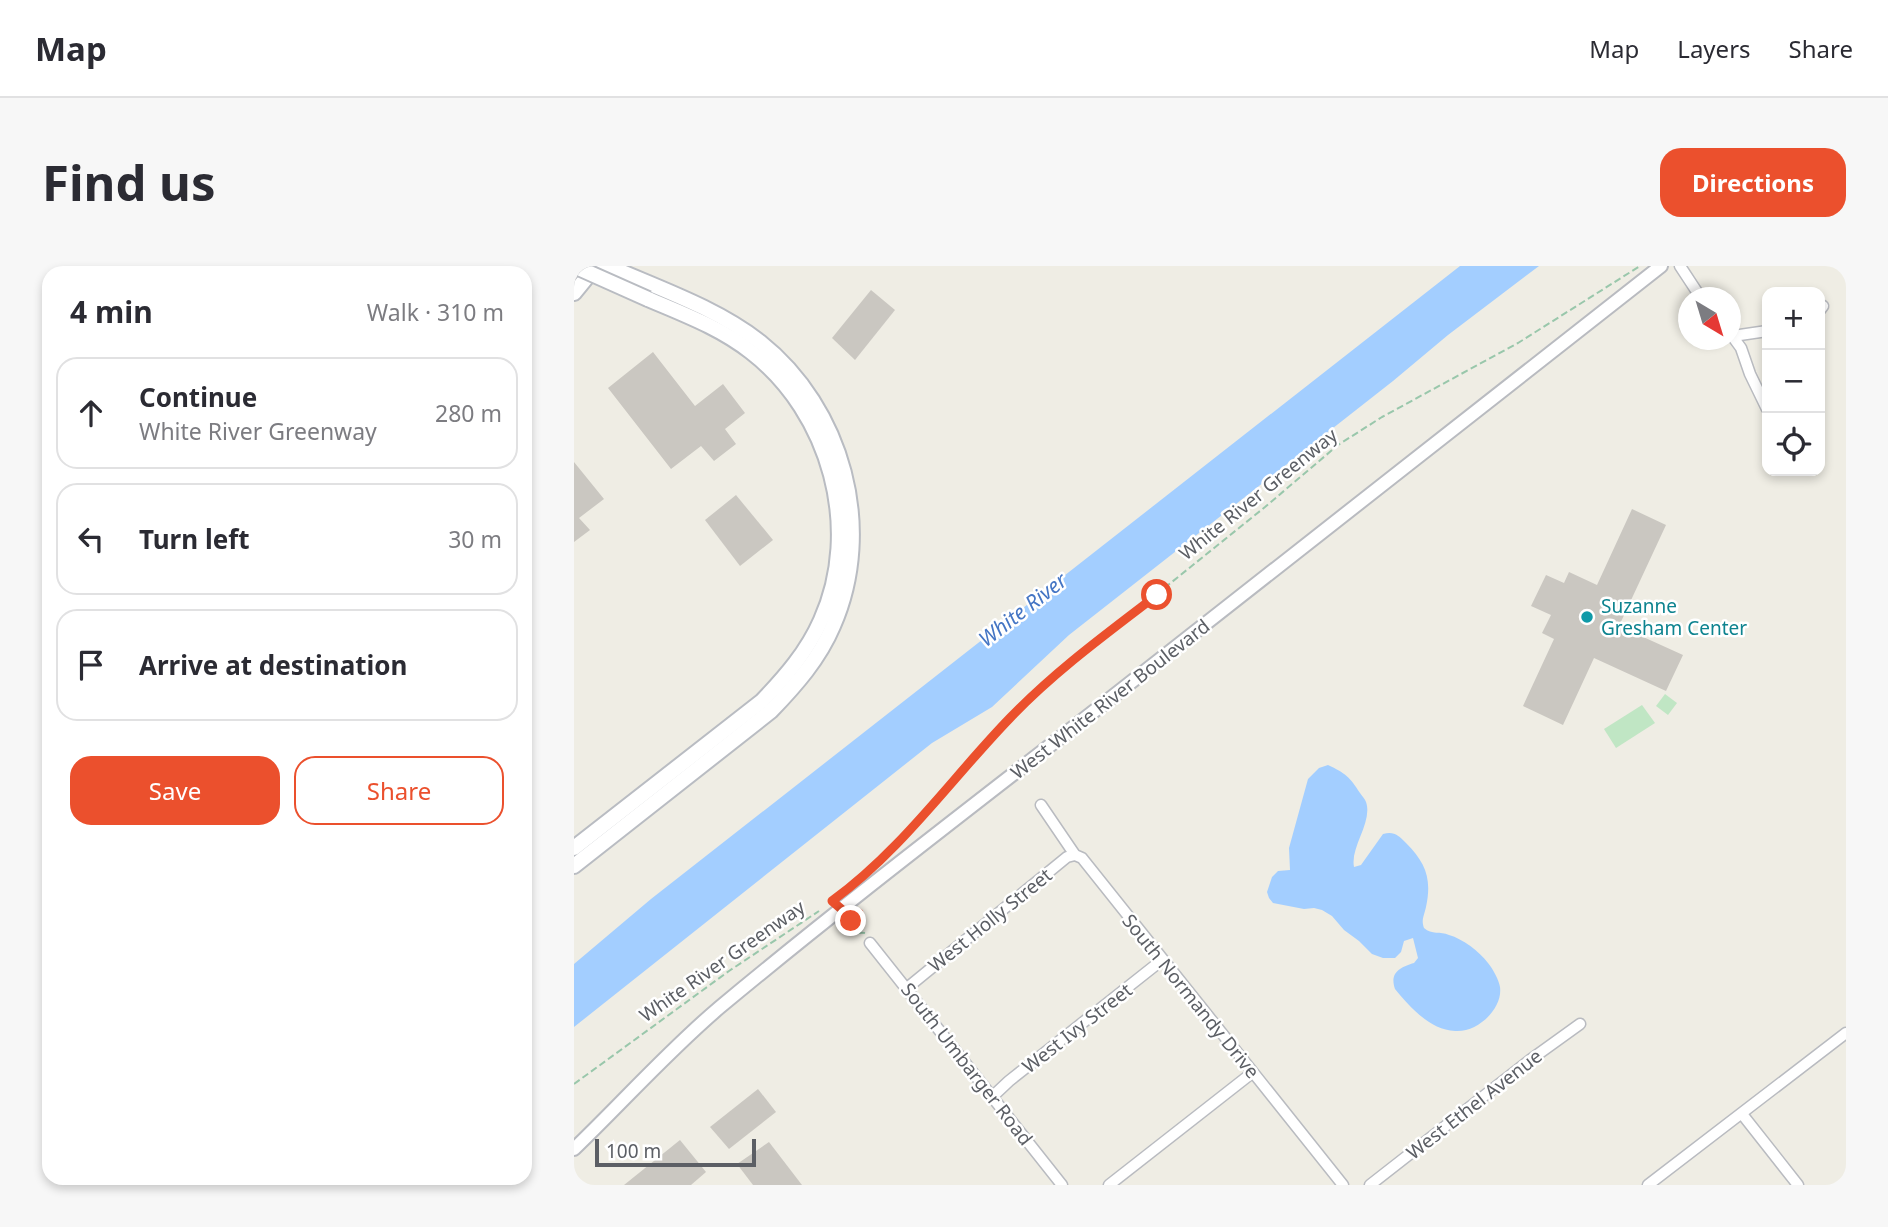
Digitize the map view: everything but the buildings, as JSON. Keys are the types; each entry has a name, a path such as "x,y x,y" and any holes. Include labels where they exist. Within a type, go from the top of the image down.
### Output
{"main road":[{"path":"574,266 707,310 740,327 770,351 797,378 837,447 845,472 850,498 852,552 849,578 834,625 809,668 793,688 771,711 574,866"},
{"path":"574,293 596,266"},
{"path":"574,848 762,701 783,679 798,660 821,620 837,563 838,523 832,475 816,435 793,396 771,369 752,352 608,266"}],"street":[{"name":"West White River Boulevard","path":"574,1149 663,1058 841,907 1661,266"},
{"path":"1680,266 1694,287"},
{"path":"1741,333 1762,331"},
{"path":"1741,348 1749,374 1762,399"},
{"name":"South Normandy Drive","path":"1041,805 1075,855 1082,858 1343,1185"},
{"name":"West Holly Street","path":"907,988 1067,857 1075,855"},
{"name":"South Umbarger Road","path":"870,943 1062,1185"},
{"name":"West Ivy Street","path":"992,1097 1162,960"},
{"name":"West Ethel Avenue","path":"1370,1185 1580,1024"},
{"path":"1648,1185 1846,1035"},
{"path":"1109,1185 1252,1073"},
{"path":"1742,1114 1798,1185"}],"path":[{"name":"White River Greenway","path":"864,875 941,797 1010,718 1044,685 1254,516 1338,444 1518,343 1640,266"},
{"name":"White River Greenway","path":"574,1084 718,978 823,907"},
{"path":"841,907 846,913 859,913 860,919 843,923 843,932 866,933 870,943"}],"green space":[{"path":"1665,694 1677,703 1668,715 1656,706"},
{"path":"1642,705 1655,723 1616,748 1604,729"}],"water":[{"name":"White River","path":"1460,266 1539,266 1069,635 992,707 932,743 574,1027 574,964 651,899"},
{"path":"1328,765 1350,779 1366,802 1367,818 1355,851 1354,867 1361,865 1383,834 1393,833 1398,836 1418,857 1426,872 1428,897 1424,928 1465,942 1480,954 1494,971 1500,995 1493,1011 1480,1024 1463,1031 1437,1027 1414,1010 1395,989 1394,978 1397,971 1414,963 1418,958 1413,938 1404,941 1401,952 1395,958 1383,958 1372,954 1332,916 1322,910 1273,903 1269,898 1267,892 1272,877 1278,871 1290,870 1289,848 1308,779 1319,768"}],"place":[{"name":"Suzanne Gresham Center","path":"1587,617"}],"route":[{"path":"851,921 860,919 859,913 846,913 832,901 873,867 941,797 1010,718 1044,685 1157,595"}]}
